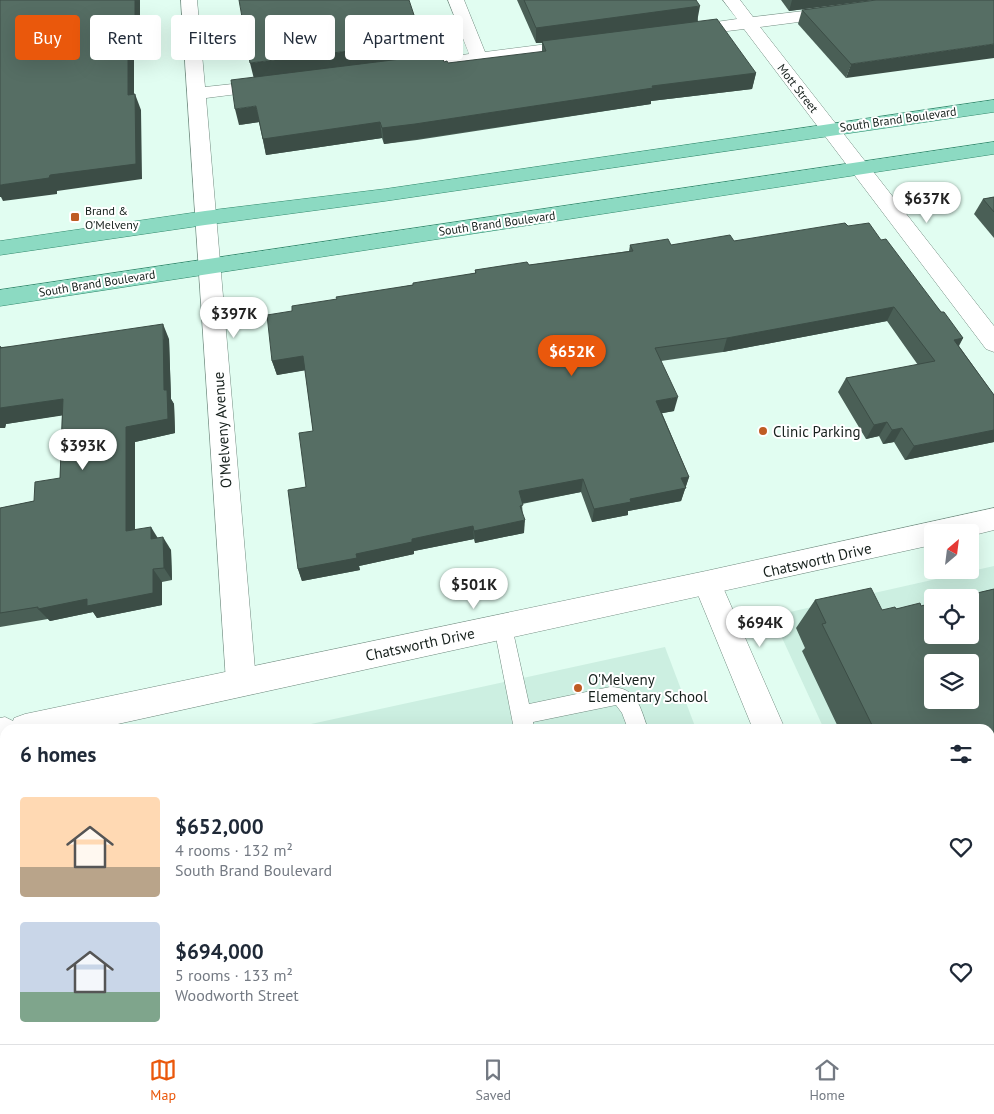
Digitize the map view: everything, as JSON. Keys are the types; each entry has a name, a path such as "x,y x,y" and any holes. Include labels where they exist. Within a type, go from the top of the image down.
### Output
{"main road":[{"name":"South Brand Boulevard","path":"0,248 205,218 395,194 829,128 994,106"},
{"name":"South Brand Boulevard","path":"0,298 994,148"}],"street":[{"name":"O'Melveny Avenue","path":"189,0 241,681"},
{"path":"456,0 479,58"},
{"name":"Mott Street","path":"731,0 994,343"},
{"path":"672,33 852,10"},
{"path":"392,69 595,43"},
{"path":"196,94 284,83"},
{"path":"972,524 994,519"},
{"name":"Chatsworth Drive","path":"48,724 241,681 708,585 924,536"},
{"path":"708,585 768,724"}],"lane":[{"path":"503,627 522,722 610,696 622,696 630,707 636,724"}],"shaded area":[{"path":"994,566 994,724 822,724 772,616 936,579 979,579 979,569"},
{"name":"O'Melveny Elementary School","path":"665,647 694,724 311,724"}],"building":[{"path":"0,0 135,0 135,15 90,15 90,60 128,60 128,95 135,94 136,164 50,175 49,178 0,185"},
{"path":"239,0 409,0 414,15 345,15 345,51 335,53 335,15 265,15 265,60 275,60 250,63 249,60 255,60 255,15 242,15"},
{"path":"524,0 696,0 700,6 536,28"},
{"path":"876,0 994,0 994,44 851,64 802,10"},
{"path":"717,19 756,73 652,86 653,88 415,124 382,128 380,122 263,139 256,106 235,109 231,80 393,60 443,60 448,63 546,51 542,41"},
{"path":"994,197 994,212 983,199"},
{"path":"845,223 848,226 869,223 881,240 886,239 963,338 954,340 994,395 994,430 914,446 902,428 892,430 887,422 874,425 846,378 935,361 894,307 727,338 655,348 678,397 656,401 689,477 681,478 686,488 630,499 631,502 594,509 583,479 519,491 523,505 520,506 525,520 474,531 473,526 412,539 412,542 356,554 357,558 298,569 288,490 306,487 299,433 313,431 303,356 272,361 267,315 292,311 292,306 476,273 475,270 527,262 529,265 633,251 630,245 668,239 671,245 730,235 734,241"},
{"path":"163,324 164,390 167,390 168,419 126,427 126,531 151,527 151,539 163,537 164,568 153,569 153,593 87,606 87,599 38,609 38,607 0,613 0,508 34,501 35,482 60,478 63,399 0,408 0,348"},
{"path":"871,588 882,610 895,607 896,609 920,603 921,606 924,605 924,644 979,644 979,593 994,589 994,724 872,724 822,624 826,623 815,600"}],"place":[{"name":"Brand & O'Melveny","path":"75,217"},
{"name":"Clinic Parking","path":"763,431"},
{"name":"O'Melveny Elementary School","path":"578,688"}]}
